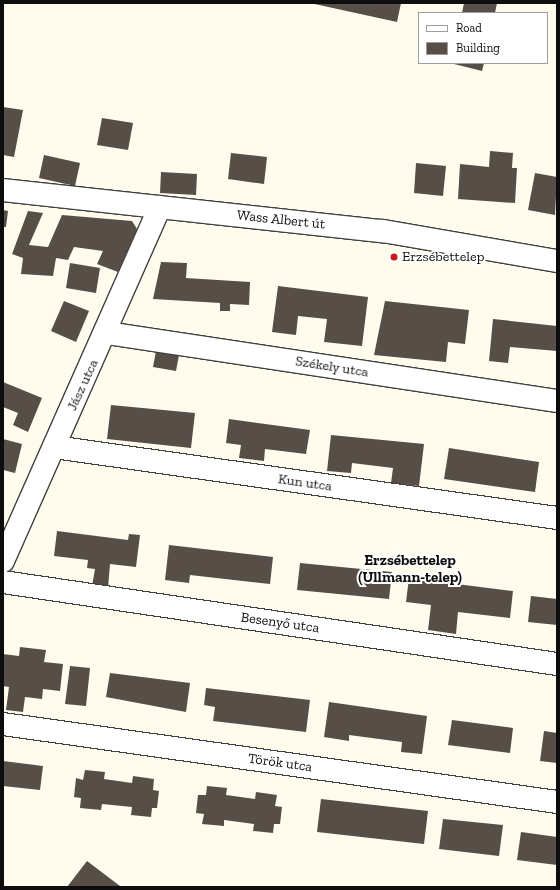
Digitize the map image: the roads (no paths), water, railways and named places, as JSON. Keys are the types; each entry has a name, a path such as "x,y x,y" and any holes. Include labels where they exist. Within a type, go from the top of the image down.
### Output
{"street":[{"name":"Wass Albert út","path":"3,190 383,231 557,261"},
{"name":"Jász utca","path":"3,561 107,333 160,207"},
{"name":"Székely utca","path":"107,333 557,401"},
{"name":"Kun utca","path":"54,447 557,518"},
{"name":"Besenyő utca","path":"3,582 557,664"},
{"name":"Török utca","path":"3,724 557,802"}],"place":[{"name":"Erzsébettelep","path":"394,257"}],"district":[{"name":"Erzsébettelep (Ullmann-telep)","path":"410,568"}]}
